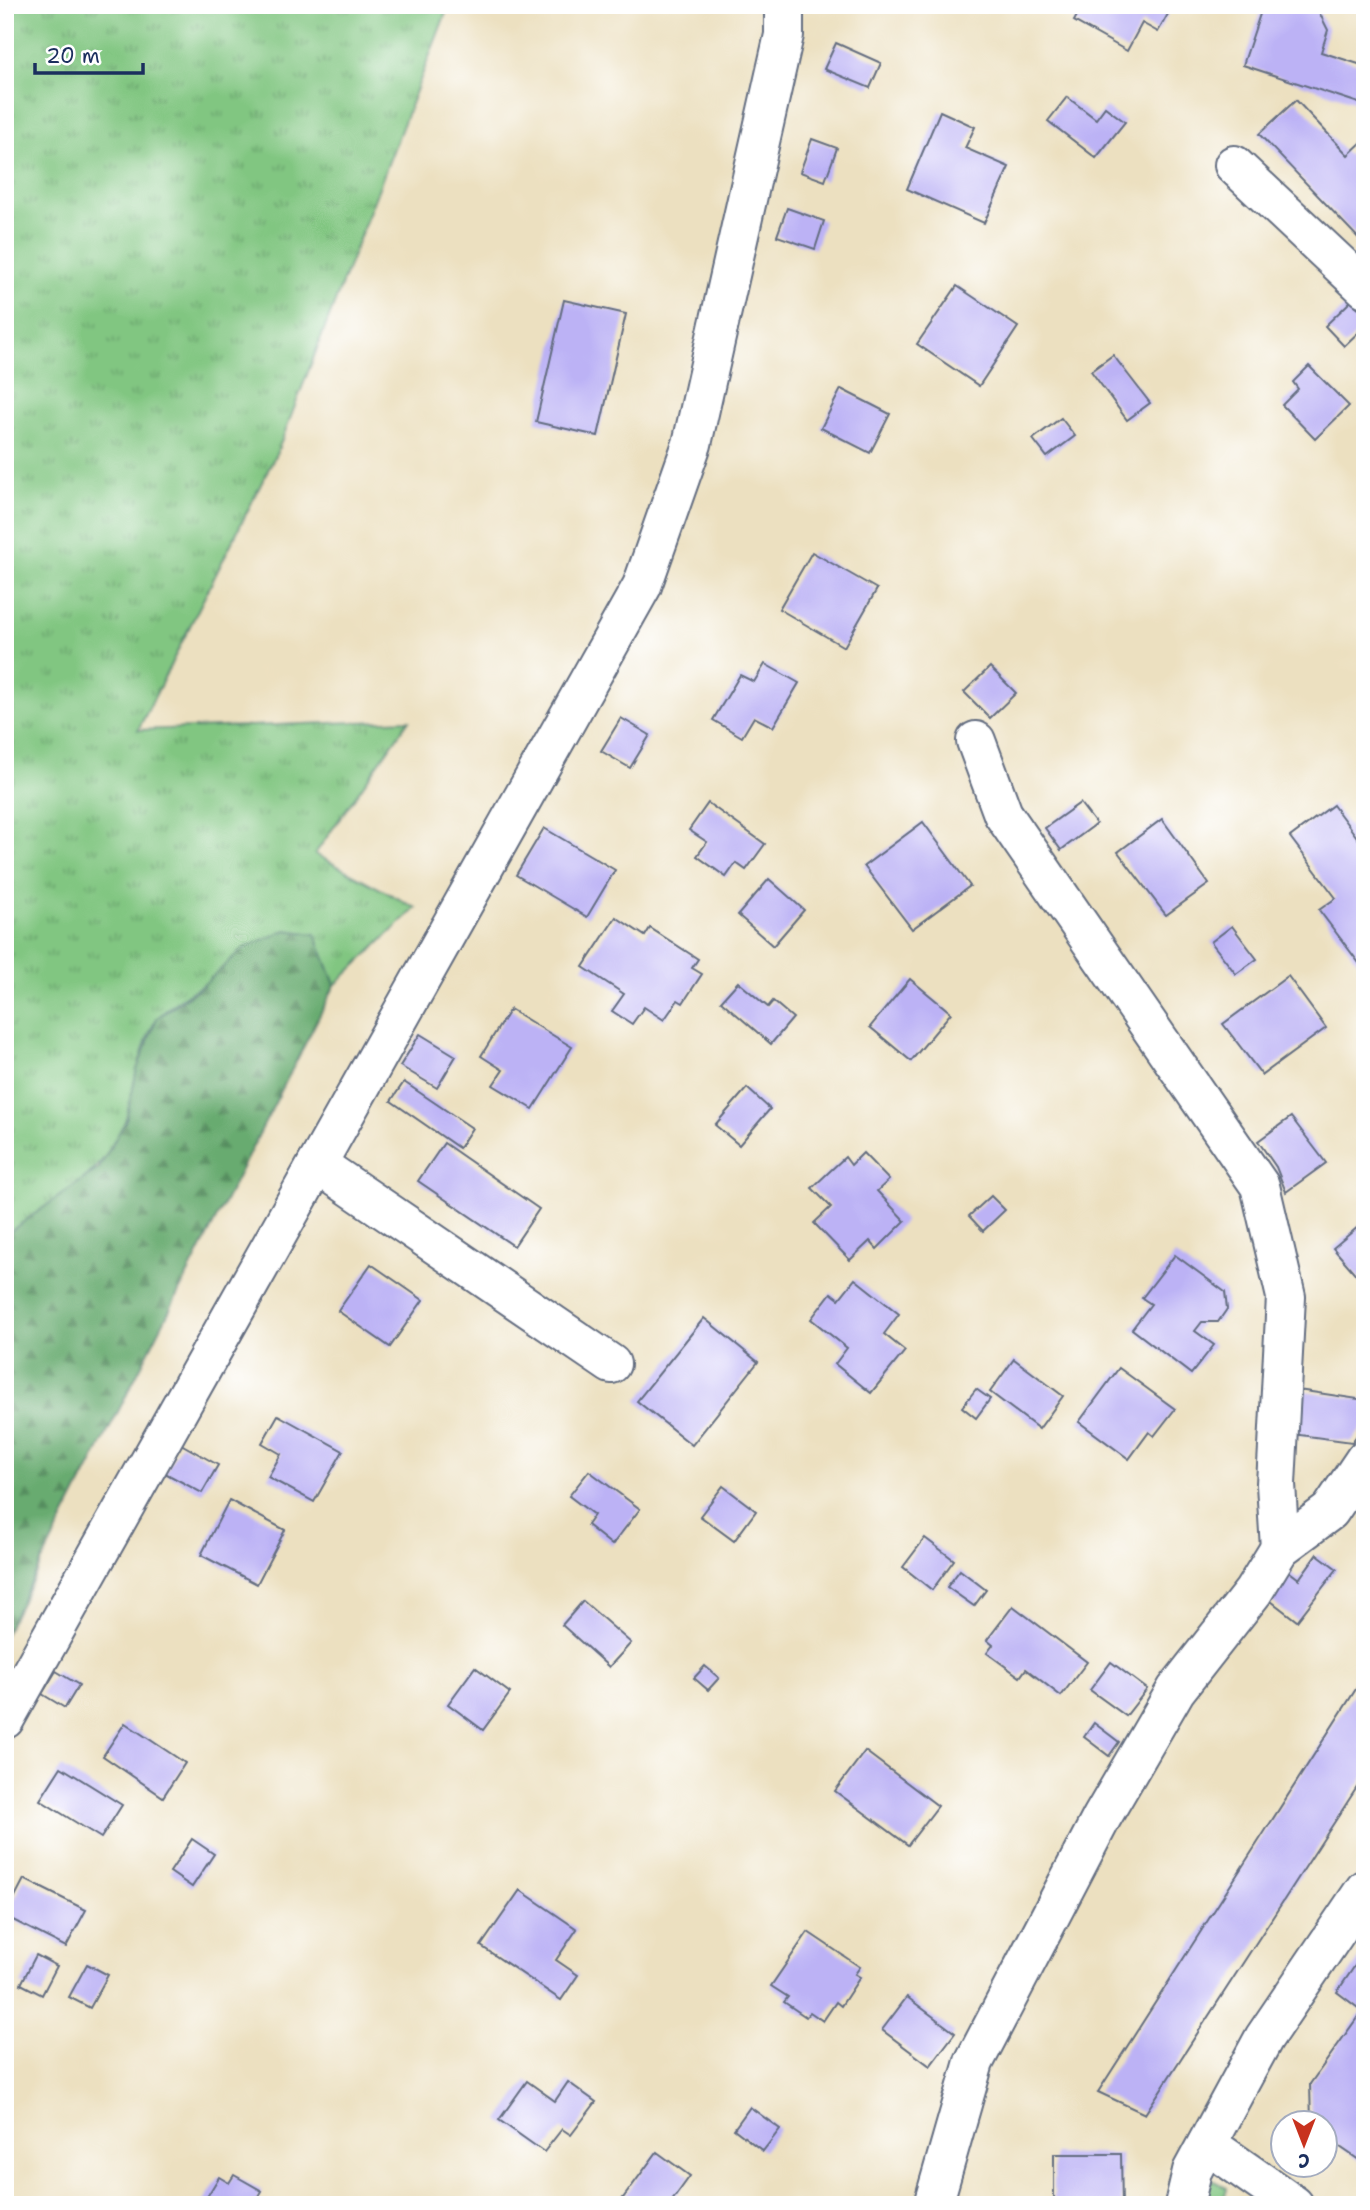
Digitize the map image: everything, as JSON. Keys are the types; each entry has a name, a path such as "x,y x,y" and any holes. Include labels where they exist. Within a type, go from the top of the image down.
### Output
{"street":[{"path":"5,1720 642,586 692,444 785,35 785,5"},
{"path":"1234,165 1365,288"},
{"path":"976,741 1003,814 1260,1186 1286,1297 1276,1484 1280,1548"},
{"path":"317,1164 611,1364"},
{"path":"933,2205 974,2062 1102,1817 1176,1690 1253,1592 1280,1548 1330,1511 1365,1459"},
{"path":"1184,2205 1192,2171 1264,2038 1365,1889"},
{"path":"1207,2144 1294,2205"}],"green space":[{"path":"5,5 449,5 278,450 138,730 409,720 315,854 416,908 335,985 315,934 232,970 173,1004 153,1025 139,1065 126,1118 118,1138 106,1155 76,1186 5,1235"},
{"path":"286,930 315,934 335,985 5,1634 5,1235 99,1168 126,1120 137,1069 157,1018 201,987 244,948"},
{"path":"1212,2180 1227,2188 1222,2205 1201,2205"}],"building":[{"path":"518,5 535,5 535,11 518,11"},
{"path":"1083,5 1173,5 1158,32 1142,23 1127,51 1074,21"},
{"path":"1263,5 1299,5 1319,12 1328,30 1321,52 1365,66 1365,105 1243,65"},
{"path":"836,43 881,63 870,88 824,69"},
{"path":"1067,97 1096,119 1105,107 1125,122 1096,158 1048,121"},
{"path":"1296,100 1348,155 1365,139 1365,245 1259,134"},
{"path":"940,111 975,127 965,148 1009,167 984,223 907,189"},
{"path":"812,139 837,148 825,181 800,172"},
{"path":"787,208 824,221 815,249 777,236"},
{"path":"957,286 1018,327 979,386 917,344"},
{"path":"564,300 626,314 598,436 536,422"},
{"path":"1351,301 1365,314 1365,326 1344,346 1325,326"},
{"path":"1113,355 1150,403 1127,420 1091,371"},
{"path":"1309,366 1349,406 1315,439 1282,405 1298,389 1293,382"},
{"path":"841,389 890,414 870,453 821,428"},
{"path":"1061,418 1075,436 1047,457 1033,439"},
{"path":"812,552 877,589 844,647 779,609"},
{"path":"765,664 799,683 773,727 754,717 742,737 713,720 740,675 754,682"},
{"path":"990,667 1016,693 990,718 964,692"},
{"path":"621,718 650,735 630,768 601,751"},
{"path":"708,803 765,844 746,870 736,863 726,877 697,856 707,842 689,830"},
{"path":"1080,803 1096,824 1061,850 1045,828"},
{"path":"1333,805 1365,848 1365,971 1319,910 1336,898 1290,837"},
{"path":"1162,819 1209,884 1166,915 1118,852"},
{"path":"923,822 970,886 912,929 864,866"},
{"path":"544,828 615,870 587,917 516,875"},
{"path":"769,879 804,910 773,946 738,915"},
{"path":"616,917 645,936 650,928 698,959 692,968 702,974 683,1003 678,1000 664,1020 644,1007 632,1024 612,1011 624,994 583,967"},
{"path":"1232,926 1257,959 1236,974 1211,942"},
{"path":"1288,976 1326,1028 1262,1075 1223,1024"},
{"path":"910,979 951,1013 911,1061 870,1027"},
{"path":"738,982 768,1007 773,1001 793,1018 771,1044 721,1001"},
{"path":"510,1009 572,1047 533,1109 493,1085 503,1070 481,1056"},
{"path":"420,1034 456,1056 437,1088 400,1066"},
{"path":"404,1082 472,1128 459,1148 391,1101"},
{"path":"747,1088 770,1109 739,1145 715,1125"},
{"path":"1291,1117 1326,1163 1286,1192 1276,1167 1258,1141"},
{"path":"444,1143 539,1209 514,1246 418,1181"},
{"path":"863,1153 889,1180 877,1191 905,1221 877,1249 870,1241 850,1260 814,1223 831,1207 812,1188 845,1157 851,1165"},
{"path":"991,1196 1005,1210 983,1231 969,1216"},
{"path":"1365,1221 1365,1285 1333,1248"},
{"path":"1175,1255 1225,1292 1227,1309 1218,1322 1202,1322 1195,1331 1214,1345 1191,1374 1132,1329 1151,1304 1142,1298"},
{"path":"371,1264 423,1300 390,1347 338,1311"},
{"path":"855,1279 899,1314 884,1334 905,1351 871,1393 835,1364 847,1348 811,1319 831,1293 839,1299"},
{"path":"704,1318 758,1362 692,1445 637,1401"},
{"path":"1014,1359 1063,1396 1039,1429 990,1392"},
{"path":"1119,1368 1175,1409 1154,1436 1149,1432 1129,1459 1079,1422"},
{"path":"976,1389 990,1399 976,1418 962,1407"},
{"path":"1298,1390 1365,1400 1365,1424 1352,1442 1292,1434"},
{"path":"278,1415 343,1451 314,1502 268,1477 281,1454 262,1443"},
{"path":"181,1444 218,1465 202,1493 165,1473"},
{"path":"589,1471 640,1509 612,1545 587,1525 594,1515 569,1496"},
{"path":"723,1486 756,1511 734,1541 700,1516"},
{"path":"229,1500 285,1530 257,1584 201,1555"},
{"path":"925,1538 954,1560 932,1590 903,1567"},
{"path":"1317,1554 1337,1569 1297,1621 1267,1598 1287,1570 1299,1579"},
{"path":"960,1570 986,1590 974,1606 947,1587"},
{"path":"583,1601 631,1643 609,1667 562,1625"},
{"path":"1013,1606 1087,1662 1061,1696 1026,1669 1020,1677 987,1653 993,1645 987,1640"},
{"path":"1111,1662 1147,1689 1126,1716 1090,1690"},
{"path":"705,1666 719,1678 708,1690 694,1678"},
{"path":"475,1667 510,1693 483,1730 448,1704"},
{"path":"56,1671 79,1685 65,1708 42,1694"},
{"path":"1365,1675 1365,1775 1145,2114 1098,2092"},
{"path":"125,1723 185,1763 163,1797 103,1756"},
{"path":"1094,1723 1119,1742 1109,1756 1084,1737"},
{"path":"865,1751 938,1806 908,1845 835,1791"},
{"path":"61,1767 122,1805 101,1838 40,1800"},
{"path":"192,1839 214,1854 192,1887 170,1872"},
{"path":"24,1879 86,1910 66,1947 5,1916"},
{"path":"520,1890 577,1929 556,1960 578,1975 561,2000 481,1946"},
{"path":"808,1932 860,1967 855,1974 860,1977 841,2006 836,2002 823,2021 810,2012 806,2017 784,2002 788,1997 771,1986"},
{"path":"1365,1951 1365,2164 1338,2146 1338,2108 1311,2108 1310,2084 1362,2011 1337,1992"},
{"path":"36,1955 57,1966 42,1995 21,1984"},
{"path":"87,1964 108,1975 90,2008 69,1997"},
{"path":"907,1997 955,2033 930,2066 882,2030"},
{"path":"527,2081 555,2101 568,2082 596,2102 571,2135 562,2129 544,2152 499,2120"},
{"path":"750,2107 780,2129 763,2151 734,2129"},
{"path":"657,2152 690,2176 669,2205 618,2205"},
{"path":"1054,2154 1121,2154 1122,2205 1054,2205"},
{"path":"234,2175 262,2191 257,2200 265,2205 202,2205 219,2177 229,2183"}]}
